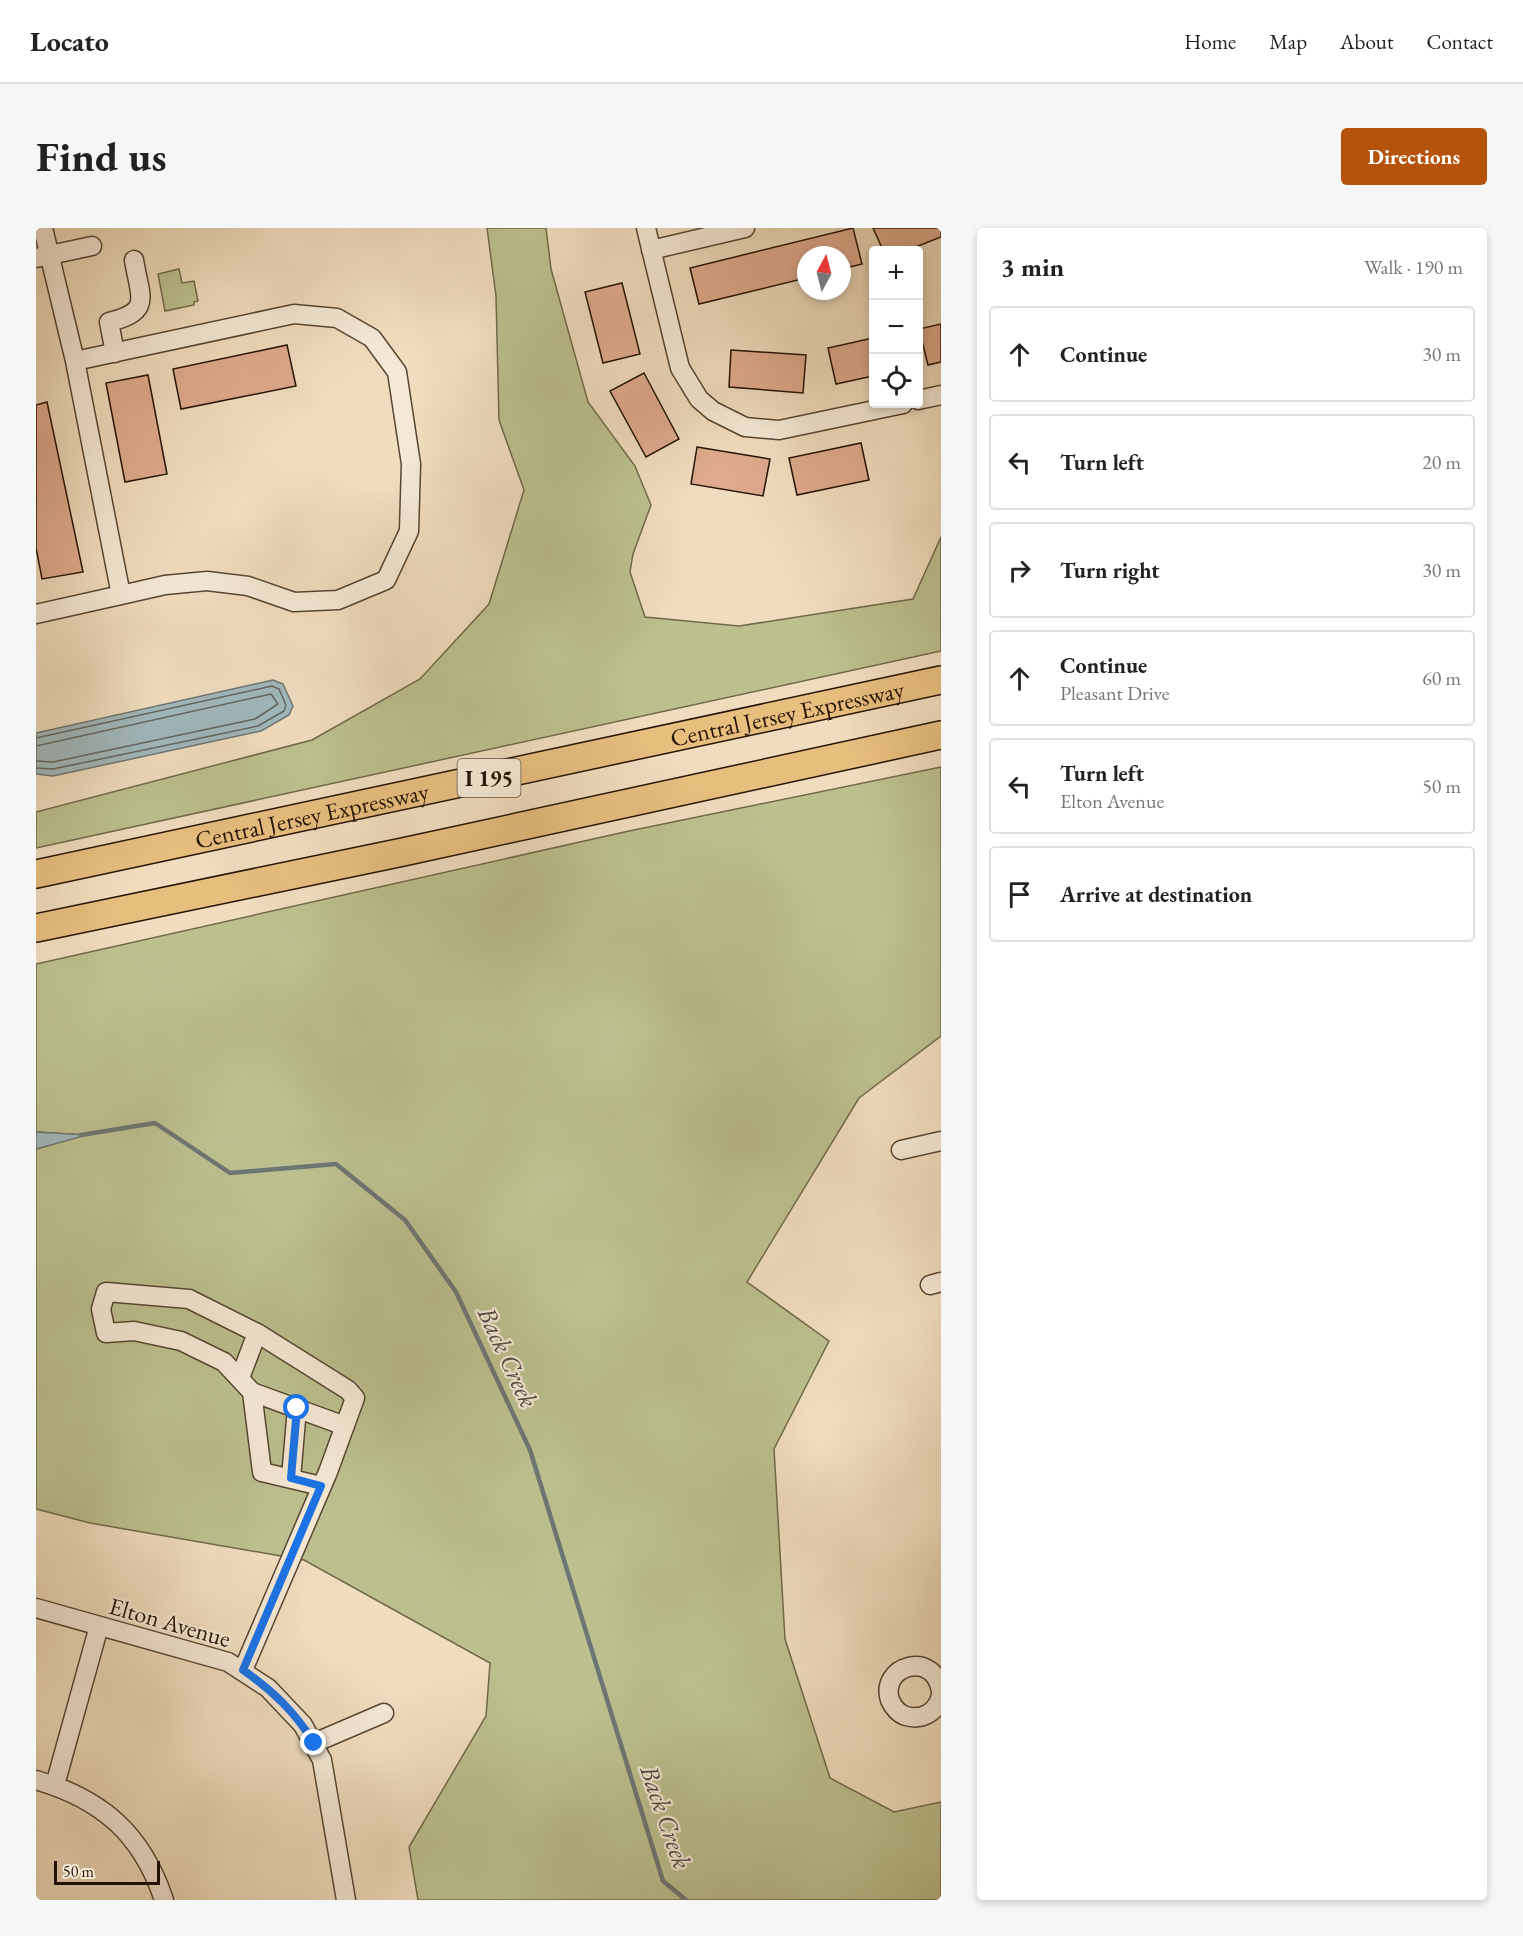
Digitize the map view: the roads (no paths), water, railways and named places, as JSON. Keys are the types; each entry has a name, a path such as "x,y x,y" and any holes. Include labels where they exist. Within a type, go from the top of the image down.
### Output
{"highway":[{"name":"Central Jersey Expressway","path":"36,874 941,680"},
{"name":"I 195","path":"36,928 403,852 941,735"}],"street":[{"path":"43,228 43,256 75,362 121,595"},
{"path":"646,228 680,368 699,399 729,421 745,427 779,430 884,408"},
{"path":"651,250 745,228"},
{"path":"43,256 92,246"},
{"path":"115,353 108,322 129,317 138,310 141,302 134,260"},
{"path":"36,614 165,585 207,581 248,586 294,602 338,600 386,580 409,531 411,465 397,372 372,338 337,318 294,314 75,362"},
{"path":"923,399 941,395"},
{"path":"900,1150 941,1141"},
{"path":"243,1670 321,1486 345,1426 355,1398 348,1390 257,1333 189,1299 106,1292 102,1309 106,1333 134,1330 181,1341 224,1362 252,1392 345,1426"},
{"path":"240,1378 257,1333"},
{"path":"252,1392 262,1472 321,1486"},
{"path":"291,1478 297,1408"},
{"name":"Elton Avenue","path":"36,1608 228,1662 268,1688 287,1705 314,1743 322,1760 346,1900"},
{"path":"55,1785 99,1626"},
{"path":"314,1743 384,1713"},
{"path":"36,1780 55,1785 90,1802 128,1833 144,1854 164,1900"}],"water":[{"path":"273,680 283,684 293,706 289,715 261,731 53,776 36,774 36,733"},
{"path":"36,1132 87,1135 36,1149"}],"waterway":[{"name":"Back Creek","path":"81,1135 155,1123 230,1173 336,1164 405,1220 456,1292 530,1450 663,1881 686,1900"}]}
